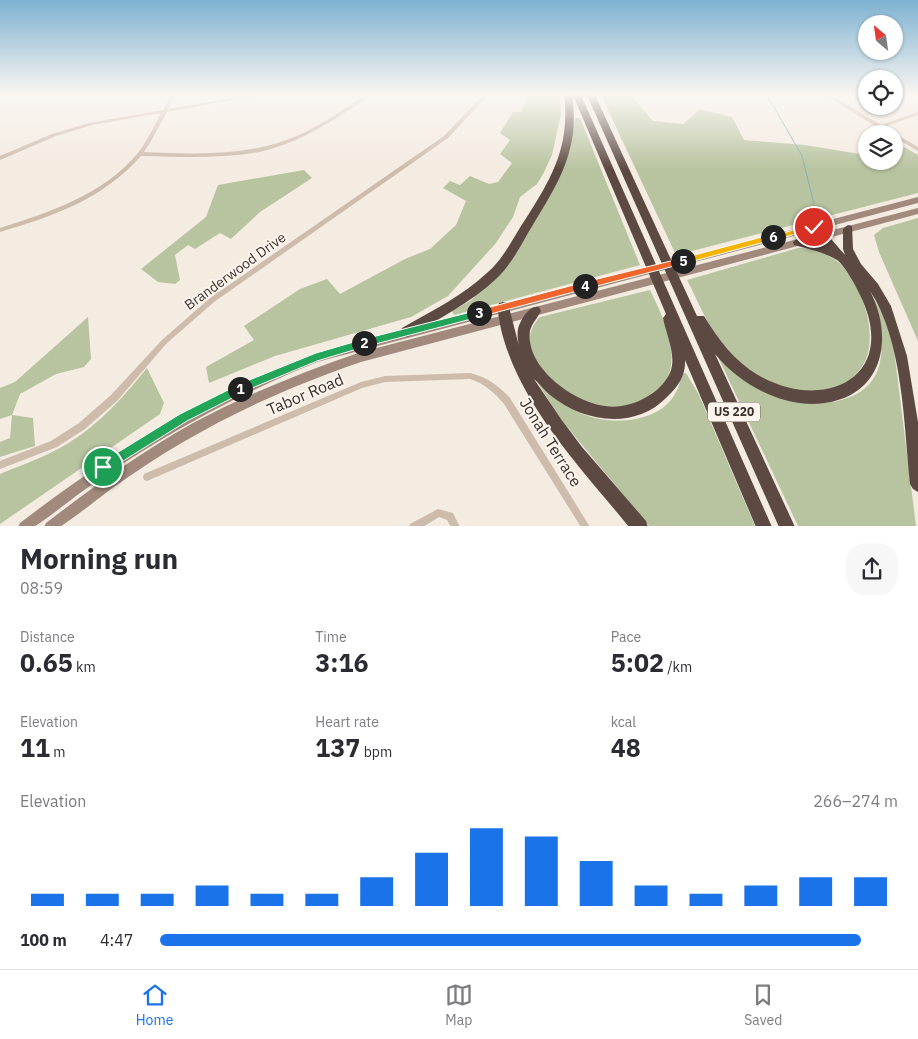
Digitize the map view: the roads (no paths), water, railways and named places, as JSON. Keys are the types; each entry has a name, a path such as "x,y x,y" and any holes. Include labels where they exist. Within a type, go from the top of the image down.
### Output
{"highway":[{"path":"406,332 478,287 493,275 545,198 560,170 568,144 571,120"},
{"name":"US 220","path":"588,120 764,526"},
{"name":"US 220","path":"602,120 787,526"},
{"path":"848,229 848,249 856,266"},
{"path":"683,296 693,307 709,337 722,354 755,381 802,398 842,393 861,379 876,352 877,332 874,317 864,291 821,231"},
{"path":"821,231 856,266 878,293 890,315 899,347 918,484"},
{"path":"798,242 819,248 843,261"},
{"path":"535,311 526,323 522,342 526,354 535,369 552,388 571,402 604,414 620,414 633,412 647,406 672,382 678,370 677,348 666,302"},
{"path":"504,313 511,346 537,394 562,433 640,526"}],"main road":[{"path":"50,526 124,472 168,443 246,401 290,382 361,357 625,276 689,259 821,231 918,200"},
{"path":"24,526 103,467 183,418 229,394 316,358 406,332 504,313 535,311 798,242 821,231 848,229 918,210"}],"street":[{"path":"0,158 33,143 77,128 112,120"},
{"path":"0,230 50,214 93,195 118,176 140,154 159,120"},
{"path":"140,154 216,156 269,147 307,133 329,120"},
{"name":"Branderwood Drive","path":"0,465 54,444 82,426 114,398 164,342 212,300 446,137 464,120"},
{"path":"885,125 900,120"},
{"path":"903,140 918,149"},
{"name":"Tabor Road","path":"147,477 361,385 385,380 434,377 470,376 484,380"},
{"name":"Jonah Terrace","path":"484,380 496,388 519,418 586,526"},
{"path":"413,526 438,513 450,516 456,526"}],"waterway":[{"path":"781,120 802,156 814,204"}]}
